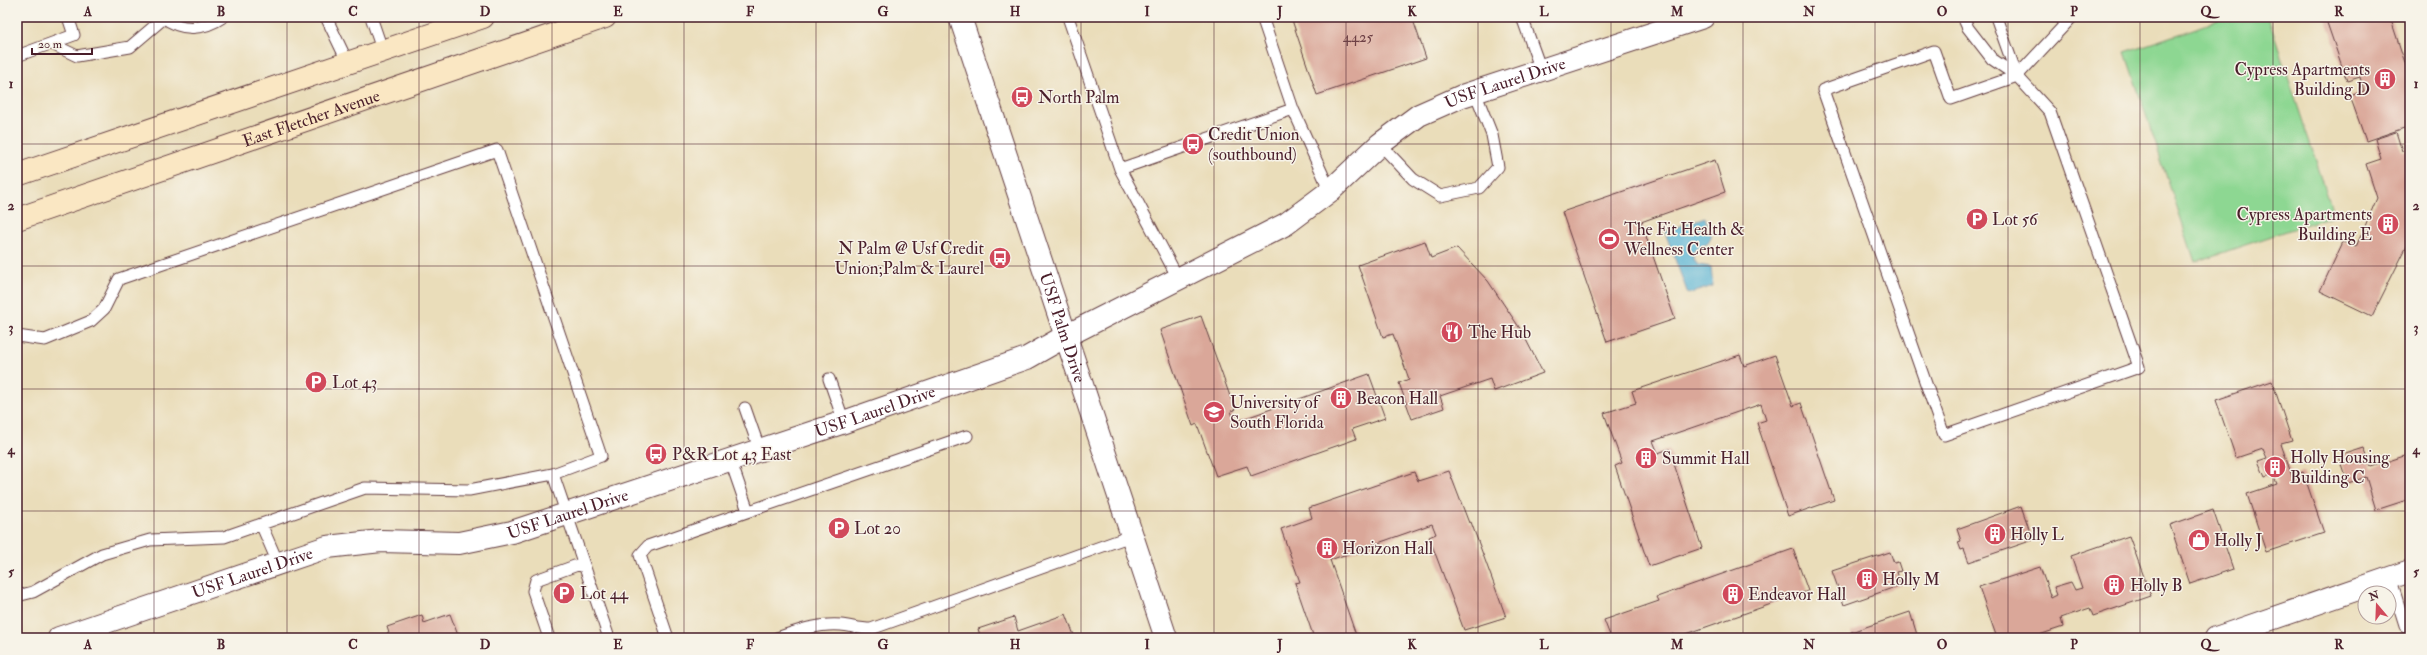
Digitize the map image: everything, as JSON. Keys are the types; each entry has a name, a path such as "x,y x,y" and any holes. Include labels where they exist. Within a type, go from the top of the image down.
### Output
{"main road":[{"path":"17,175 483,17"},
{"name":"East Fletcher Avenue","path":"17,219 606,17"}],"street":[{"name":"USF Palm Drive","path":"960,17 1064,337 1166,638"},
{"name":"USF Laurel Drive","path":"59,638 327,547 350,543 381,541 460,543 486,538 566,514 759,448 844,422 1027,358 1064,337 1179,280 1286,224 1330,191 1380,144 1418,115 1475,92 1695,18"},
{"path":"2216,638 2400,574"}],"lane":[{"path":"17,56 74,36 68,17"},
{"path":"52,44 77,56 130,47 163,18 183,28 198,28 212,25 223,17"},
{"path":"326,17 348,63"},
{"path":"371,17 383,52"},
{"path":"1068,17 1120,169 1179,280"},
{"path":"1262,17 1293,109 1330,191"},
{"path":"1522,17 1541,70"},
{"path":"1963,17 1968,28 1992,59 2017,76 2050,112 2138,367 1944,434 1824,90 1934,51 1951,100 2017,76 2072,17"},
{"path":"1996,17 2017,76"},
{"path":"1380,144 1413,179 1440,196 1479,188 1498,167 1492,135 1475,92"},
{"path":"1120,169 1293,109"},
{"path":"17,336 45,340 91,322 104,309 120,278 497,150 601,456 553,474 469,490 365,488 224,537 150,540 102,554 33,592 17,596"},
{"path":"829,379 844,422"},
{"path":"745,408 759,448"},
{"path":"668,638 640,555 648,546 966,436"},
{"path":"730,459 748,511"},
{"path":"553,474 609,638"},
{"path":"261,524 278,563"},
{"path":"777,638 809,627 838,624 855,629 871,629 1131,536"},
{"path":"549,638 533,590 536,580 583,563"},
{"path":"2400,574 2405,626"}],"green space":[{"path":"2229,17 2268,17 2334,215 2195,262 2125,52"}],"water":[{"path":"1705,217 1711,237 1707,244 1698,247 1693,251 1693,259 1698,265 1711,267 1713,286 1688,294 1665,232"}],"building":[{"path":"1291,17 1412,17 1426,58 1317,95"},
{"name":"Cypress Apartments Building D","path":"2325,17 2390,17 2410,78 2410,126 2366,141 2350,96 2364,91 2360,77 2347,81"},
{"name":"Cypress Apartments Building E","path":"2396,132 2402,151 2410,149 2410,240 2372,316 2320,291 2343,242 2356,247 2377,198 2366,164 2381,159 2375,139"},
{"name":"The Fit Health & Wellness Center","path":"1715,160 1725,192 1641,222 1675,319 1607,342 1562,212"},
{"name":"The Hub","path":"1425,241 1431,258 1457,248 1488,281 1521,330 1543,373 1494,391 1490,379 1440,396 1444,408 1412,419 1399,383 1409,379 1393,334 1383,337 1358,265"},
{"name":"Beacon Hall","path":"1201,316 1235,410 1231,411 1235,422 1369,374 1385,418 1352,429 1356,439 1251,476 1247,466 1216,476 1197,424 1193,426 1160,330"},
{"name":"Summit Hall","path":"1740,355 1744,366 1775,355 1793,406 1801,403 1834,500 1788,516 1757,423 1766,420 1761,404 1653,441 1658,453 1669,449 1702,548 1649,566 1615,466 1622,463 1604,413 1636,403 1632,391"},
{"name":"Holly Housing Building C","path":"2272,381 2292,441 2281,444 2292,476 2303,472 2324,533 2266,552 2247,494 2277,484 2273,474 2265,477 2258,461 2267,458 2263,449 2236,458 2216,400"},
{"path":"2364,448 2371,467 2410,454 2410,499 2376,510 2366,477 2348,483 2339,456"},
{"name":"Horizon Hall","path":"1449,471 1469,523 1471,522 1506,617 1464,630 1429,537 1436,534 1432,524 1330,560 1357,638 1314,638 1295,583 1300,582 1281,529 1312,518 1309,508 1414,472 1418,481"},
{"name":"Holly L","path":"2021,506 2033,540 1969,562 1964,549 1961,550 1958,542 1961,541 1957,529"},
{"name":"Holly J","path":"2213,510 2233,569 2190,584 2170,525"},
{"name":"Holly B","path":"2129,536 2151,596 2093,616 2090,608 2072,614 2061,618 2063,627 2030,638 1997,638 1979,587 2040,567 2051,598 2057,595 2054,587 2071,582 2075,590 2082,588 2071,556"},
{"name":"Endeavor Hall","path":"1793,549 1808,591 1675,638 1673,634 1662,638 1611,638 1604,620 1659,601 1657,597"},
{"name":"Holly M","path":"1890,552 1894,563 1898,562 1901,571 1897,572 1901,585 1844,605 1832,571"},
{"path":"1910,612 1918,638 1853,638 1851,632"},
{"path":"450,614 459,638 386,638 385,635 389,633 387,627 422,615 424,623"},
{"path":"1066,614 1075,638 981,638 978,629 1014,617 1018,631"}],"place":[{"name":"Cypress Apartments Building D","path":"2385,79"},
{"name":"North Palm","path":"1022,97"},
{"name":"Credit Union (southbound)","path":"1193,144"},
{"name":"Lot 56","path":"1977,219"},
{"name":"Cypress Apartments Building E","path":"2388,224"},
{"name":"The Fit Health & Wellness Center","path":"1609,239"},
{"name":"N Palm @ Usf Credit Union;Palm & Laurel","path":"1000,258"},
{"name":"The Hub","path":"1452,332"},
{"name":"Lot 43","path":"316,382"},
{"name":"Beacon Hall","path":"1341,398"},
{"name":"University of South Florida","path":"1214,412"},
{"name":"P&R Lot 43 East","path":"656,454"},
{"name":"Summit Hall","path":"1646,458"},
{"name":"Holly Housing Building C","path":"2275,467"},
{"name":"Lot 20","path":"839,528"},
{"name":"Holly L","path":"1995,534"},
{"name":"Holly J","path":"2199,540"},
{"name":"Horizon Hall","path":"1327,548"},
{"name":"Holly M","path":"1867,579"},
{"name":"Holly B","path":"2114,585"},
{"name":"Lot 44","path":"564,593"},
{"name":"Endeavor Hall","path":"1733,594"}]}
